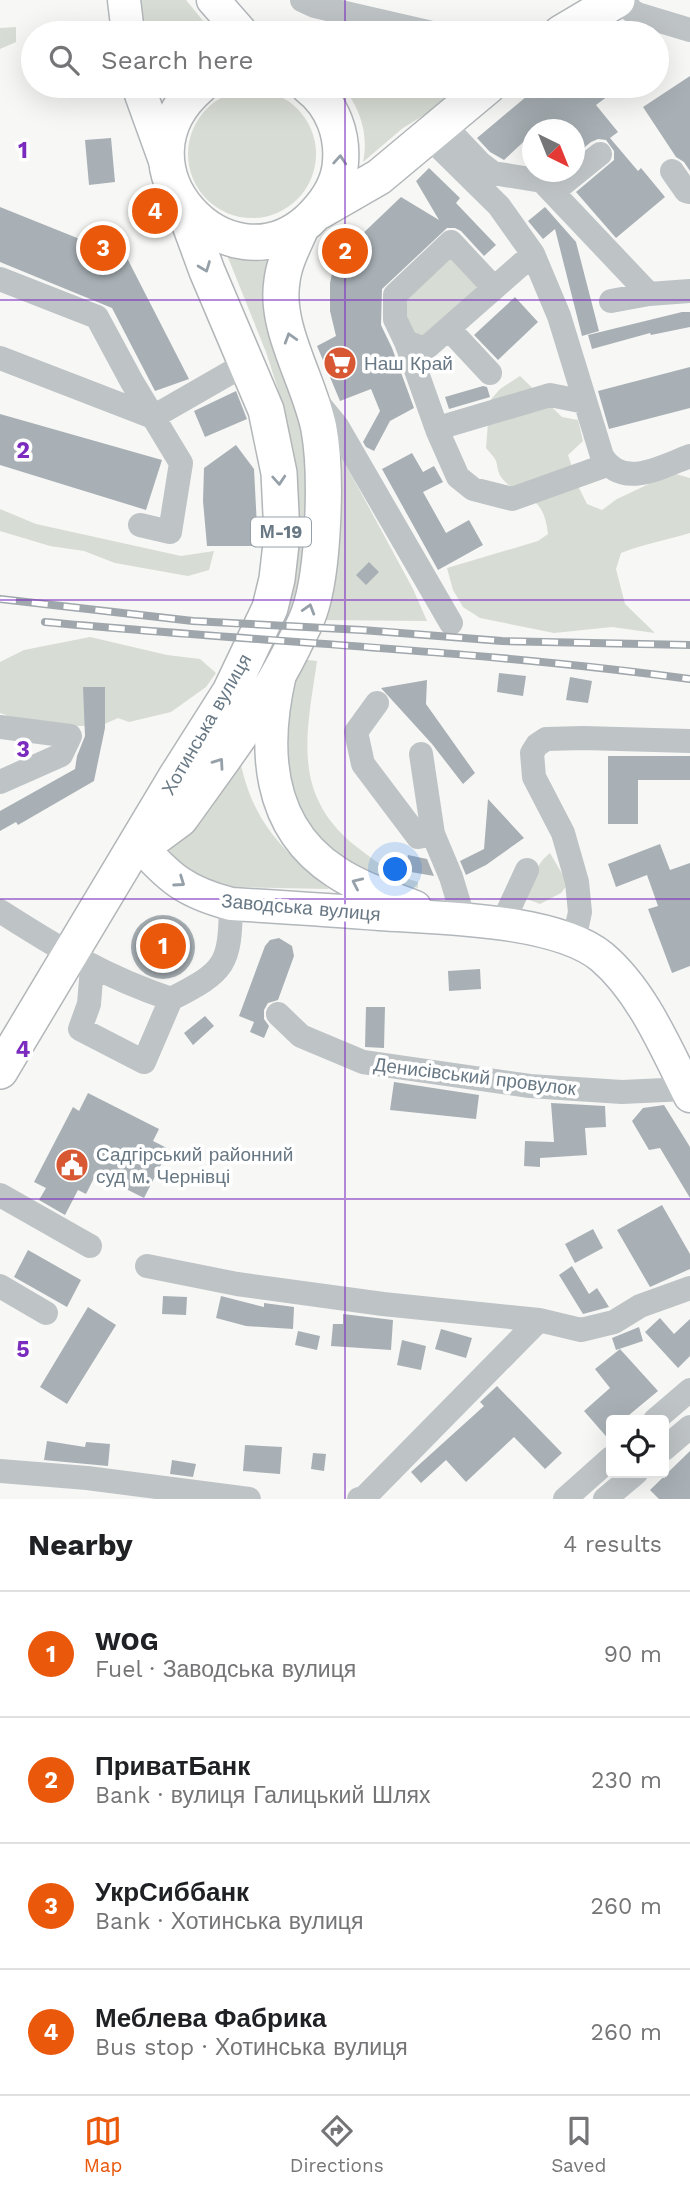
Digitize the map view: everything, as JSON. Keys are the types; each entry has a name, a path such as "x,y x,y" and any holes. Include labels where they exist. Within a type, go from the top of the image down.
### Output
{"highway":[{"path":"581,21 617,0"},
{"name":"М-19","path":"188,98 174,118 167,143 168,169 173,187 181,203 208,228 243,240 267,240 311,218 379,177 474,98"},
{"name":"М-19","path":"311,218 332,192 339,170 340,140 330,112 321,98"},
{"name":"Хотинська вулиця","path":"0,1071 81,961 138,843 230,692 270,608 278,579 282,536 279,473 266,410 181,203"},
{"name":"Заводська вулиця","path":"281,671 310,613 318,570 323,484 319,429 281,304 282,281 288,258 311,218"},
{"name":"Хотинська вулиця","path":"138,843 157,836 180,819 281,671"}],"main road":[{"path":"124,0 127,21"},
{"path":"213,0 231,21"},
{"path":"142,98 168,169"},
{"name":"Заводська вулиця","path":"281,671 272,734 274,780 279,803 300,840 335,872 355,883 453,919"},
{"name":"Заводська вулиця","path":"138,843 175,880 201,896 231,904 453,919 551,932 574,940 601,956 628,986 642,1006 688,1093"}],"street":[{"path":"302,0 315,6 380,21"},
{"path":"624,0 637,14 665,21"},
{"path":"669,22 689,27"},
{"path":"436,131 493,173 542,181 649,293"},
{"path":"436,131 499,206 533,254 559,316 607,465 625,475 640,475 690,456"},
{"path":"553,192 600,154"},
{"path":"672,171 686,191 690,192"},
{"path":"494,288 451,242 395,295 395,319 406,342 433,437 458,477 473,489 512,499 607,465"},
{"path":"406,342 425,349 533,254"},
{"path":"0,279 97,317 181,463 170,531 140,525"},
{"path":"611,301 649,293 690,291"},
{"path":"449,329 490,373"},
{"path":"0,358 153,417"},
{"path":"153,417 247,363"},
{"path":"433,437 445,426 550,395 576,372"},
{"path":"307,389 337,426 451,623"},
{"path":"550,395 585,402"},
{"path":"377,703 356,732 363,764 418,837 433,834"},
{"path":"0,727 70,736 61,755 0,782"},
{"path":"574,940 580,912 577,882 563,833 534,777 532,753 537,745 546,739 690,741"},
{"path":"421,754 433,834 451,877 453,919"},
{"path":"502,925 527,870"},
{"path":"0,911 81,961 131,986 171,999 203,990 218,971 230,939 231,904"},
{"path":"81,961 89,1004 80,1029 144,1062 171,999"},
{"name":"Денисівський провулок","path":"278,1014 301,1036 363,1062 530,1086 688,1093"},
{"path":"0,1195 90,1246"},
{"path":"147,1266 237,1283 383,1304 539,1320 580,1330 614,1322 640,1306 690,1288"},
{"path":"0,1286 46,1313"},
{"path":"359,1499 363,1498 539,1320"},
{"path":"661,1415 690,1390"},
{"path":"669,1445 690,1427"},
{"path":"565,1499 606,1462"},
{"path":"0,1471 88,1478 250,1499"},
{"path":"604,1499 630,1478"}],"shaded area":[{"path":"136,0 186,0 203,21 140,21"},
{"path":"16,27 16,42 0,49 0,28"},
{"path":"222,98 282,98 297,109 305,119 316,154 311,178 297,199 276,213 252,218 228,213 207,199 193,178 188,154 193,130 199,119 207,109"},
{"path":"351,98 450,99 403,128 363,162 364,132"},
{"path":"451,247 489,288 425,345 409,338 398,297"},
{"path":"225,250 274,253 310,476 310,536 293,622 241,717 228,709 294,477 285,411 266,352"},
{"path":"520,376 562,417 578,420 583,441 568,455 587,504 602,510 617,499 672,473 690,478 690,533 621,553 616,569 625,604 655,633 612,627 554,633 480,618 463,607 453,590 447,568 538,541 548,534 545,520 536,503 516,491 501,477 495,459 486,448 486,405 500,389"},
{"path":"339,452 413,589 427,621 320,620"},
{"path":"0,509 36,524 181,556 214,551 209,570 188,576 115,563 84,551 50,546 0,531"},
{"path":"90,637 167,655 200,659 216,673 206,687 171,712 129,722 118,718 100,726 69,726 24,734 6,715 0,713 0,662 24,650"},
{"path":"299,659 317,661 307,741 313,788 323,810 339,831 362,851 388,869 418,882 418,888 378,880 354,867 308,831 285,778 287,715"},
{"path":"240,760 252,800 271,833 329,889 230,887 194,880 172,857 168,846"},
{"path":"550,853 568,884 561,893 540,904 527,899 528,893 537,868"}],"building":[{"path":"690,76 690,171 684,162 676,157 643,107 657,98 669,98 669,90"},
{"path":"525,98 605,98 596,105 618,132 610,138 638,171 641,168 665,197 616,238 576,192 614,160 614,151 606,140 598,139 585,147 585,119 522,119 522,143 504,160 490,152 477,138"},
{"path":"111,138 115,182 89,185 85,140"},
{"path":"429,168 460,198 456,203 496,245 484,256 461,231 447,228 382,289 381,325 414,408 390,421 374,451 363,442 380,411 371,389 340,401 317,346 336,336 330,311 330,283 335,260 401,197 439,220 416,181"},
{"path":"0,207 127,258 189,379 155,391 112,308 0,262"},
{"path":"545,207 576,242 599,331 582,336 555,229 543,239 528,221"},
{"path":"515,297 538,322 498,360 474,335"},
{"path":"690,312 690,327 651,335 650,333 592,349 588,335"},
{"path":"690,367 690,408 609,429 598,391"},
{"path":"487,387 490,397 449,409 445,397"},
{"path":"236,391 247,419 205,437 194,411"},
{"path":"0,414 162,460 146,510 0,465"},
{"path":"236,445 254,469 258,546 207,546 203,501 204,468"},
{"path":"412,453 423,472 434,466 443,482 423,492 446,533 469,520 483,545 438,570 382,469"},
{"path":"369,562 379,572 366,585 356,575"},
{"path":"499,673 526,676 523,696 497,692"},
{"path":"570,677 592,681 588,703 566,700"},
{"path":"427,680 426,704 475,773 463,784 432,744 381,688"},
{"path":"83,687 105,687 105,728 94,781 18,825 16,822 0,831 0,811 75,769 85,736"},
{"path":"608,756 690,756 690,780 638,780 638,824 608,824"},
{"path":"488,799 524,838 486,865 466,875 460,861 484,849"},
{"path":"660,844 670,870 690,863 690,966 672,973 648,909 658,906 647,875 616,887 608,864"},
{"path":"408,855 427,859 434,876 405,871"},
{"path":"163,915 181,921 189,929 195,947 189,965 181,973 163,979 145,973 137,965 131,947 137,929 145,921"},
{"path":"279,938 292,946 294,956 278,1000 268,1003 264,1010 264,1019 269,1026 264,1038 250,1032 254,1022 239,1016 265,946 270,940"},
{"path":"480,969 481,989 449,991 448,971"},
{"path":"366,1007 385,1007 384,1048 365,1047"},
{"path":"205,1016 214,1026 193,1045 184,1033"},
{"path":"394,1082 479,1095 476,1119 390,1110"},
{"name":"Садгірський районний суд м. Чернівці","path":"88,1093 159,1129 153,1141 169,1149 144,1198 96,1174 86,1194 78,1190 65,1215 39,1200 46,1188 34,1182 73,1107 79,1111"},
{"path":"551,1103 605,1106 606,1127 585,1128 587,1155 540,1158 540,1167 524,1166 525,1141 554,1142"},
{"path":"664,1105 690,1147 690,1198 660,1148 649,1150 632,1121 643,1108"},
{"path":"662,1205 690,1254 690,1269 650,1287 617,1230"},
{"path":"593,1229 603,1248 575,1263 565,1244"},
{"path":"28,1250 81,1280 67,1307 14,1277"},
{"path":"572,1266 589,1294 597,1288 609,1307 583,1314 559,1275"},
{"path":"163,1296 187,1297 186,1315 162,1314"},
{"path":"221,1296 264,1307 264,1303 294,1307 293,1329 246,1326 216,1318"},
{"path":"88,1307 116,1325 67,1404 40,1387"},
{"path":"343,1314 393,1320 391,1350 331,1346 333,1324 343,1324"},
{"path":"660,1318 674,1334 690,1319 690,1356 678,1368 645,1332"},
{"path":"639,1327 643,1341 616,1350 612,1338"},
{"path":"441,1329 472,1338 466,1358 435,1349"},
{"path":"298,1331 320,1336 317,1350 295,1345"},
{"path":"402,1340 426,1346 421,1370 397,1365"},
{"path":"620,1349 658,1391 629,1415 606,1415 606,1436 584,1411 610,1388 595,1369"},
{"path":"497,1386 562,1453 545,1469 514,1437 466,1482 446,1460 421,1483 411,1472 484,1406 480,1402"},
{"path":"47,1441 85,1447 86,1442 110,1444 108,1466 44,1460"},
{"path":"245,1445 282,1447 280,1474 243,1471"},
{"path":"690,1451 690,1499 659,1499 650,1490 662,1478 669,1478 669,1471"},
{"path":"313,1453 326,1454 324,1471 311,1469"},
{"path":"172,1460 196,1464 193,1477 170,1474"}],"railway":[{"path":"0,599 193,621 502,641 690,645"},
{"path":"45,622 449,653 690,679"}],"place":[{"name":"Меблева Фабрика","path":"155,211"},
{"name":"УкрСиббанк","path":"103,248"},
{"name":"ПриватБанк","path":"345,251"},
{"name":"Наш Край","path":"340,363"},
{"name":"WOG","path":"163,946"},
{"name":"Садгірський районний суд м. Чернівці","path":"72,1165"}]}
